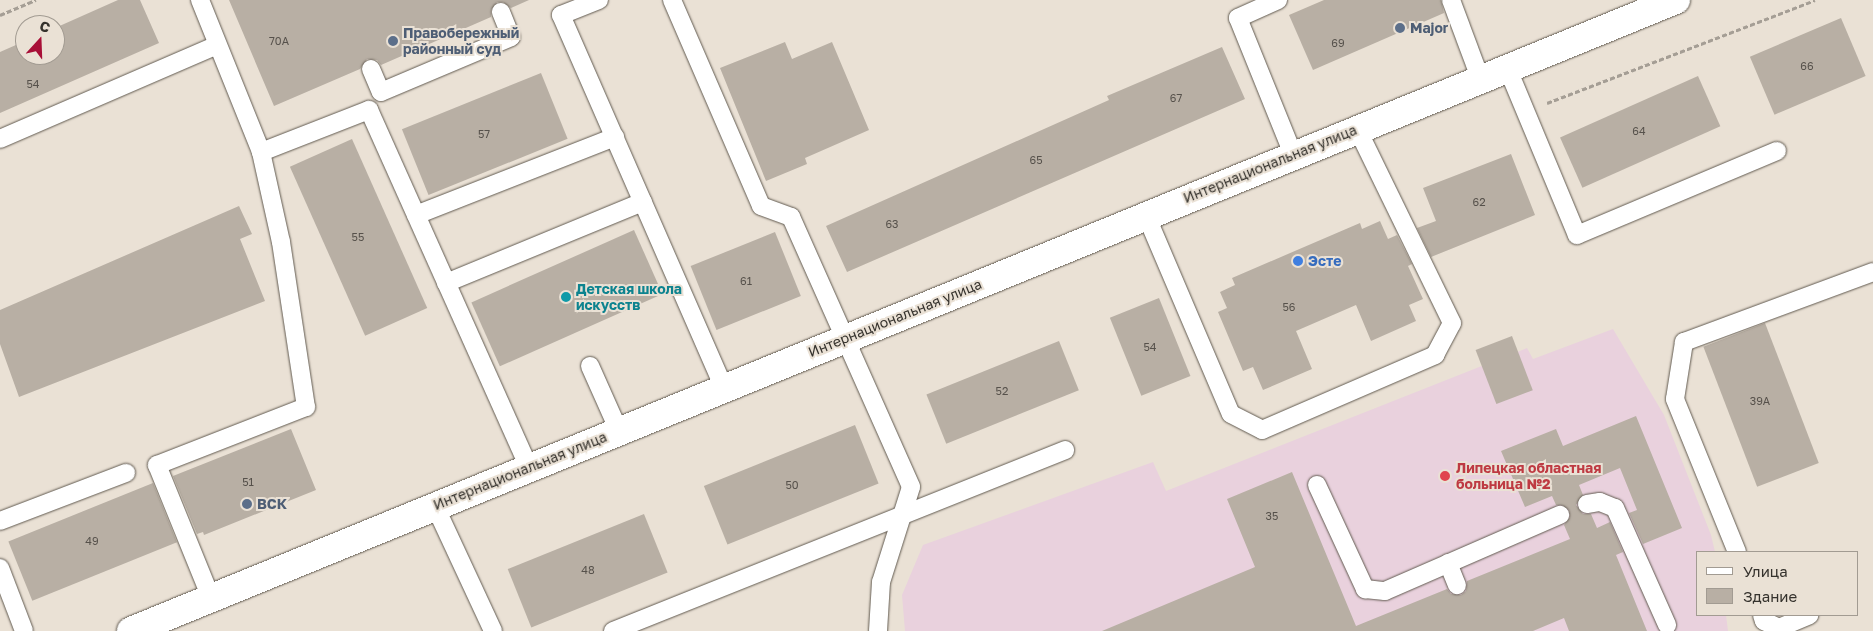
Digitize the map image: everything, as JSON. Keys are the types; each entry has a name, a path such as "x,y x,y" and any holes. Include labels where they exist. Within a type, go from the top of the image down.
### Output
{"street":[{"name":"Интернациональная улица","path":"131,631 1665,1"}],"lane":[{"path":"200,0 261,152 281,242 306,407 157,465 211,598"},
{"path":"599,0 561,16 724,388"},
{"path":"672,0 761,206 791,217 846,337 911,488 881,582 878,631"},
{"path":"1278,0 1238,18 1293,154"},
{"path":"1451,0 1480,78"},
{"path":"371,69 381,92 511,37 501,12"},
{"path":"0,139 217,45"},
{"path":"1507,67 1577,236 1777,151"},
{"path":"261,152 369,110 529,468"},
{"path":"1146,215 1231,414 1262,430 1436,355 1452,323 1357,128"},
{"path":"416,216 615,137"},
{"path":"446,283 643,202"},
{"path":"1737,551 1675,399 1684,342 1873,272"},
{"path":"590,366 619,431"},
{"path":"613,631 1065,450"},
{"path":"0,521 126,473"},
{"path":"1317,485 1365,589 1385,591 1560,515"},
{"path":"1587,504 1600,502 1615,508 1667,625"},
{"path":"435,506 493,631"},
{"path":"1448,563 1457,585"},
{"path":"0,568 24,631"},
{"path":"1762,616 1764,621 1779,628 1807,616"}],"path":[{"path":"0,15 36,0"},
{"path":"1525,111 1651,60 1815,0"}],"shaded area":[{"name":"Липецкая областная больница №2","path":"1613,329 1664,415 1711,535 1715,551 1696,551 1696,616 1726,616 1728,631 905,631 902,595 923,545 1153,462 1166,491 1527,348 1533,359"}],"building":[{"path":"118,0 140,0 159,43 0,113 0,52 15,45 15,65 65,65 65,24"},
{"path":"229,0 529,0 511,8 503,2 497,2 491,10 491,17 381,65 377,60 367,59 360,69 274,106"},
{"path":"1324,0 1441,0 1444,13 1313,70 1289,15"},
{"path":"1841,18 1866,76 1774,115 1750,57"},
{"path":"785,42 792,59 832,42 869,130 805,158 807,164 766,181 720,68"},
{"path":"1222,47 1245,99 847,272 826,226 1109,100 1107,96"},
{"path":"541,73 568,139 429,195 402,129"},
{"path":"1698,76 1720,126 1582,188 1560,137"},
{"path":"352,139 427,308 365,336 290,167"},
{"path":"1511,154 1535,215 1431,257 1417,228 1436,221 1423,188"},
{"path":"239,206 252,234 240,239 265,301 19,397 0,344 0,310"},
{"path":"1380,221 1388,239 1397,235 1412,264 1408,266 1423,299 1409,305 1416,321 1371,341 1356,305 1296,331 1312,369 1263,390 1253,367 1243,371 1218,312 1227,308 1220,292 1235,285 1232,278 1360,223 1362,229"},
{"name":"Детская школа искусств","path":"634,230 662,294 500,366 471,302"},
{"path":"775,232 801,296 716,330 691,266"},
{"path":"1159,298 1190,376 1141,396 1110,318"},
{"path":"1765,323 1819,463 1757,487 1703,347"},
{"path":"1512,336 1533,390 1496,404 1476,350"},
{"path":"1059,341 1079,390 946,444 926,395"},
{"path":"1636,416 1682,528 1643,544 1629,513 1637,510 1620,468 1579,485 1583,495 1576,505 1583,514 1591,514 1597,528 1610,522 1623,552 1616,555 1647,631 1569,631 1564,618 1533,631 1102,631 1255,567 1227,499 1292,472 1356,626 1447,589 1451,594 1461,595 1466,591 1467,581 1570,539 1564,525 1570,517 1569,510 1562,505 1556,505 1552,496 1525,507 1501,451 1556,429 1563,446"},
{"path":"855,425 879,483 727,544 704,486"},
{"path":"291,429 316,490 204,535 203,532 197,534 173,476"},
{"path":"153,483 177,542 32,601 8,541"},
{"path":"644,514 668,572 531,627 508,569"}],"place":[{"name":"Major","path":"1400,28"},
{"name":"Правобережный районный суд","path":"393,41"},
{"name":"Эсте","path":"1298,261"},
{"name":"Детская школа искусств","path":"566,297"},
{"name":"Липецкая областная больница №2","path":"1445,476"},
{"name":"ВСК","path":"247,504"}]}
